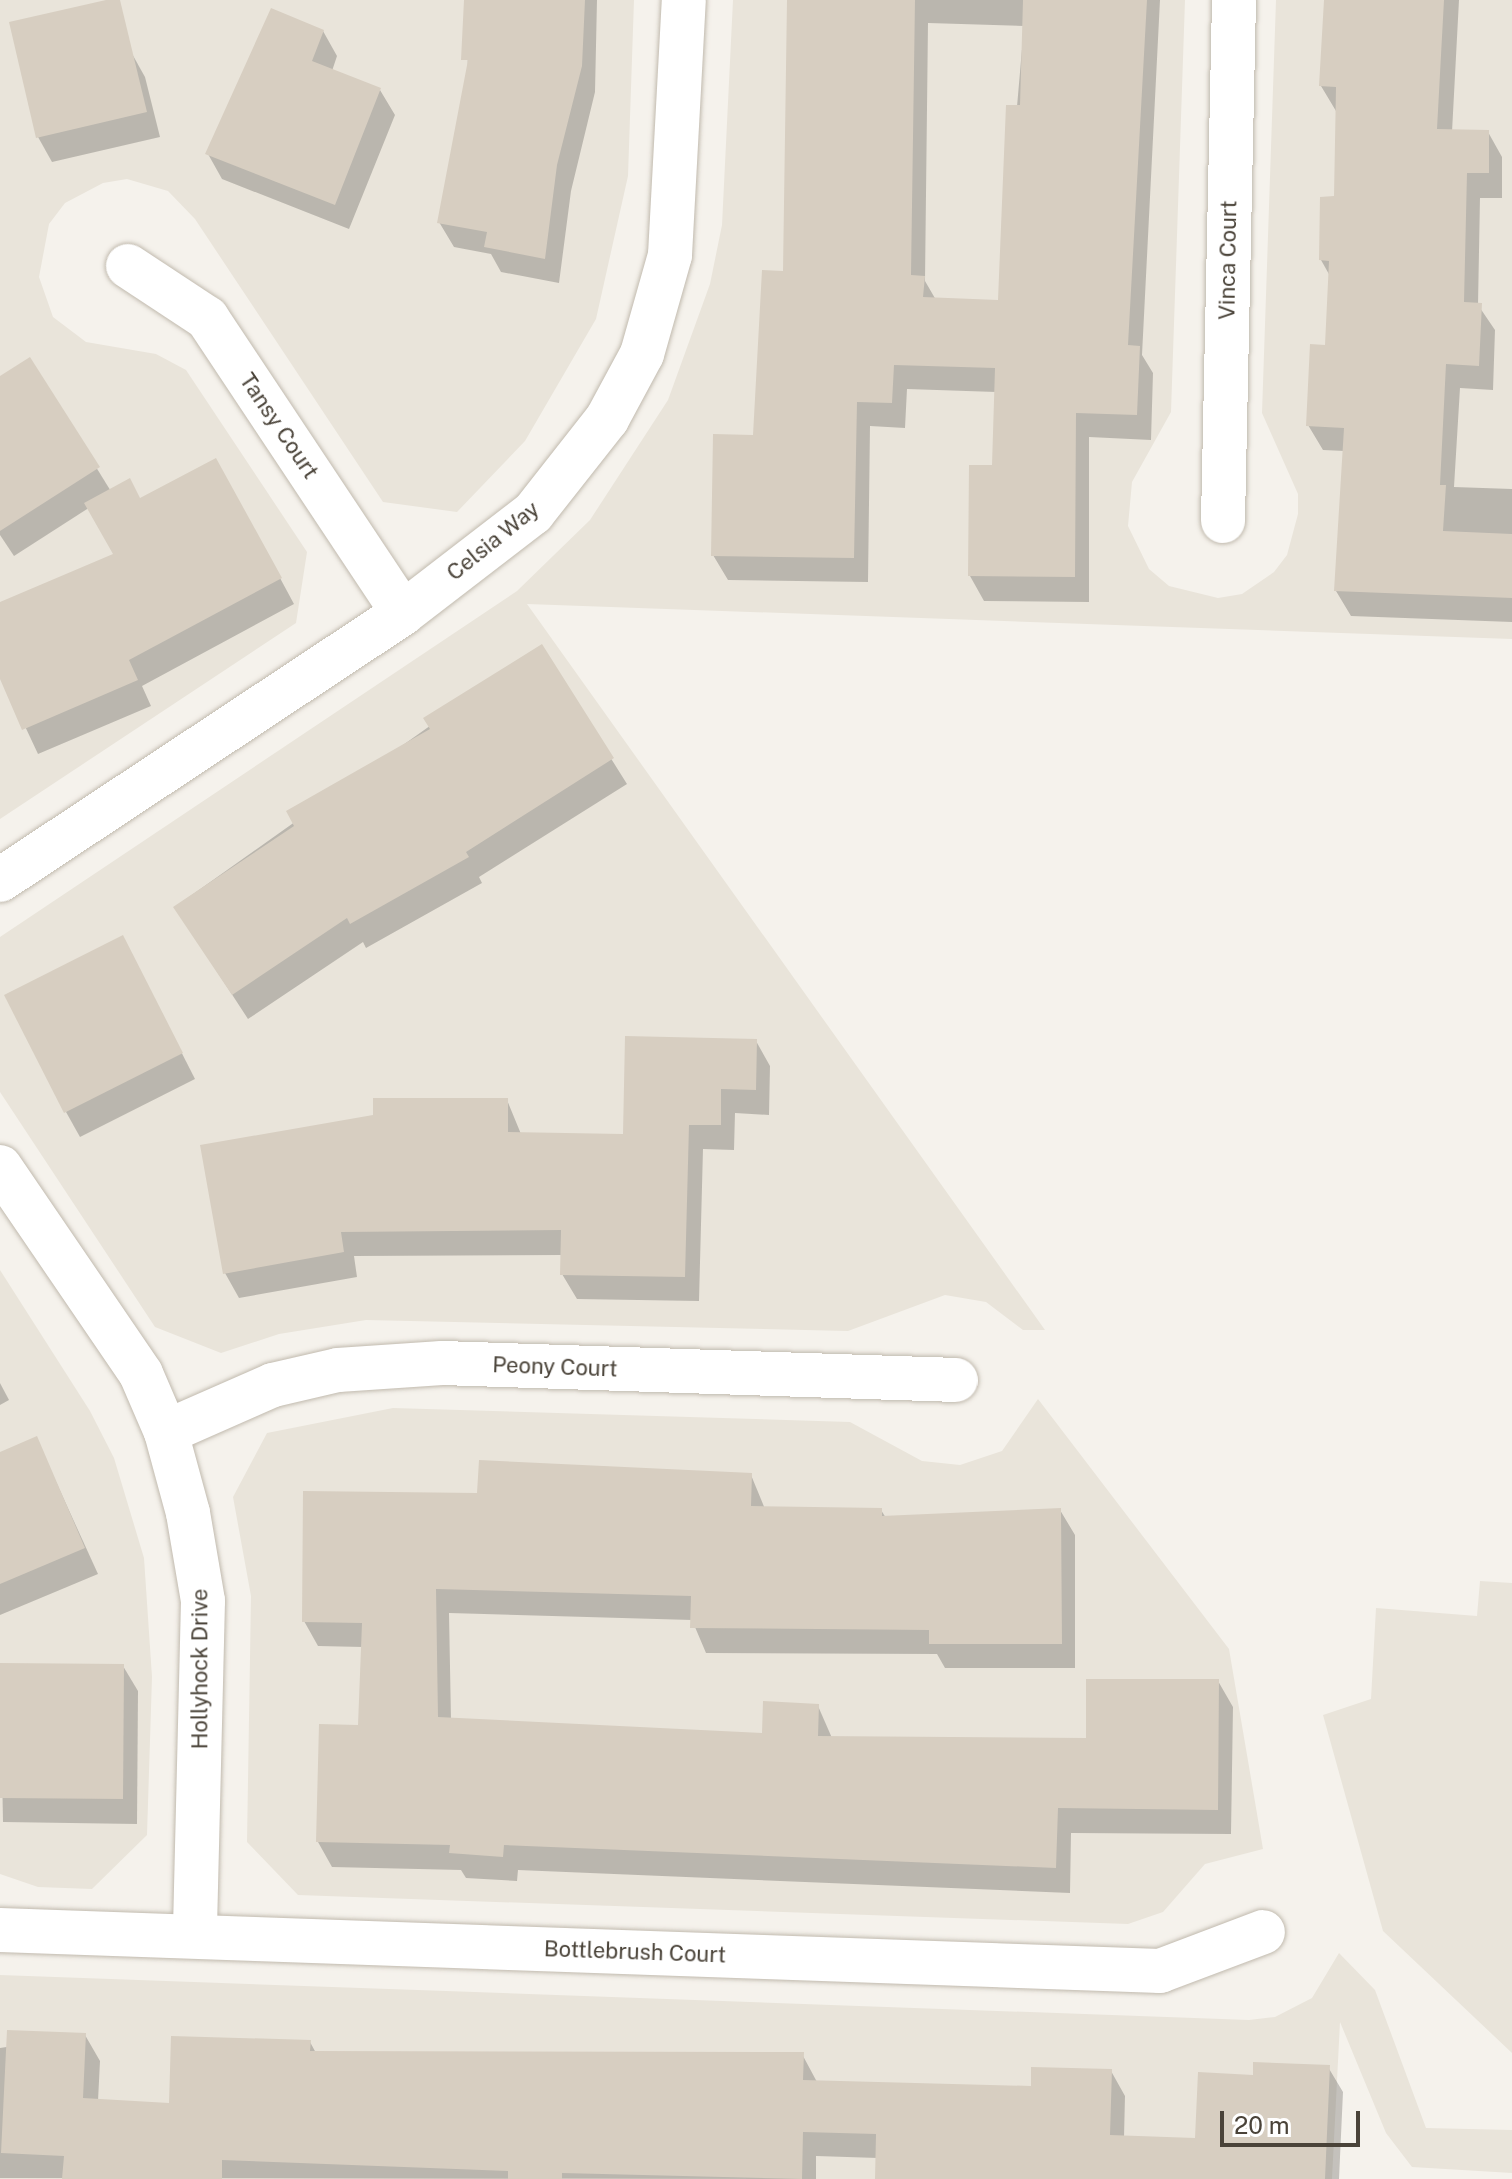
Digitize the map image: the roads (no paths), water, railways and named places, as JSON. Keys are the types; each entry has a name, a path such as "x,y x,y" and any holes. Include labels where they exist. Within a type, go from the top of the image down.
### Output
{"street":[{"name":"Celsia Way","path":"0,880 403,613 533,513 607,419 642,354 670,255 684,0"},
{"name":"Vinca Court","path":"1223,521 1234,0"},
{"name":"Tansy Court","path":"128,266 207,318 403,613"},
{"name":"Hollyhock Drive","path":"0,1167 141,1374 166,1432 203,1601 195,1936"},
{"name":"Peony Court","path":"166,1432 273,1385 338,1370 442,1363 956,1380"},
{"name":"Bottlebrush Court","path":"0,1930 1160,1971 1263,1932"}]}
